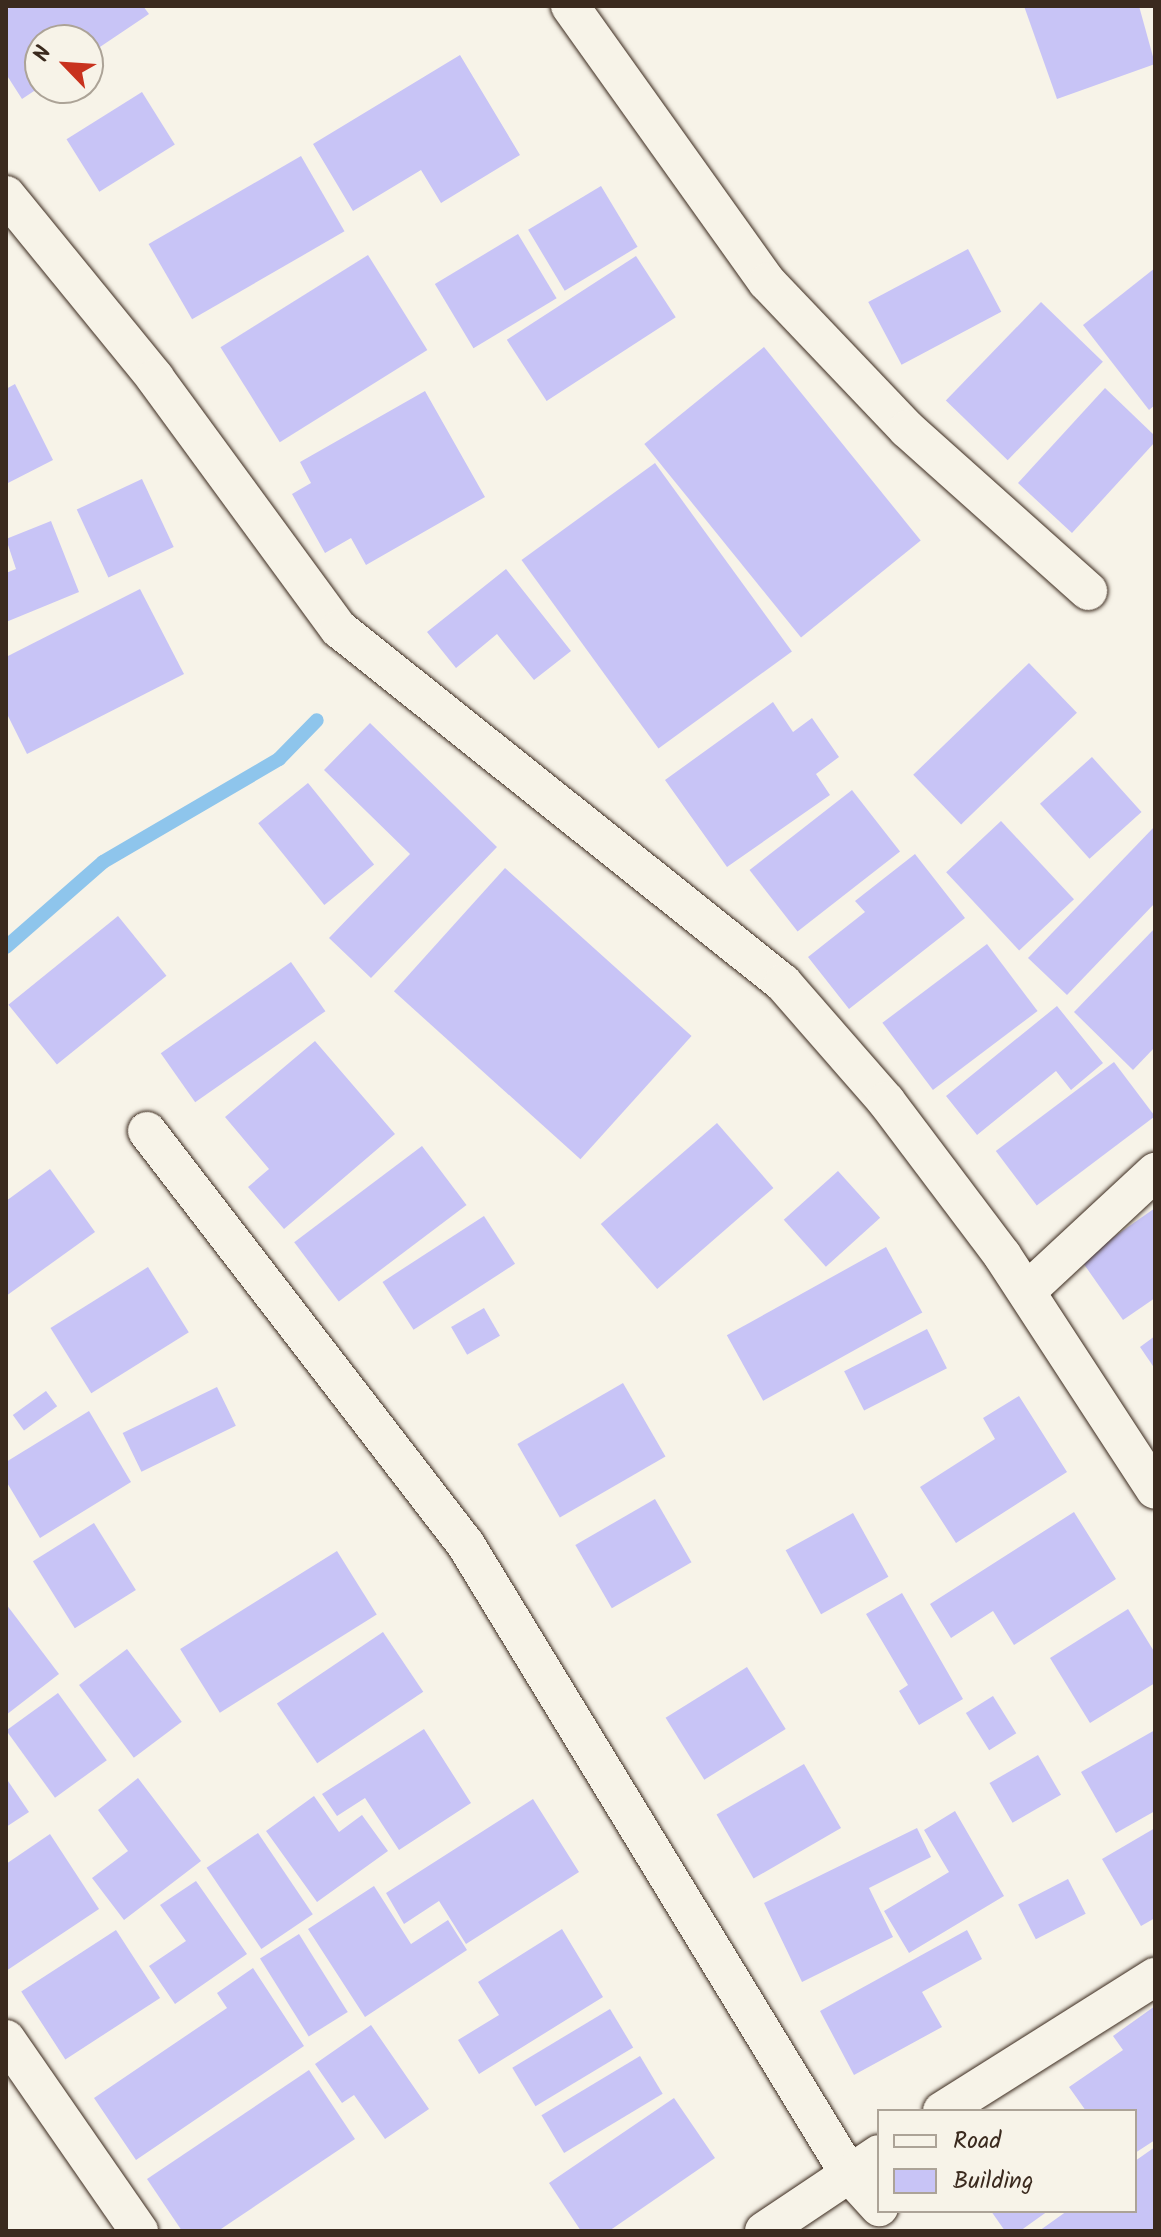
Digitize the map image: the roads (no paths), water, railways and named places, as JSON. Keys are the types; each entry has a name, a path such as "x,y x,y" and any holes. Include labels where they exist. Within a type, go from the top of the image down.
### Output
{"street":[{"path":"570,6 767,282 907,429 1088,591"},
{"path":"6,195 155,378 339,629 783,983 886,1101 1027,1291 1155,1490"},
{"path":"147,1131 466,1545 864,2164 877,2198"},
{"path":"1027,1291 1155,1172"},
{"path":"945,2109 1155,1977"},
{"path":"6,2039 139,2231"},
{"path":"764,2231 864,2164"},
{"path":"884,2213 900,2231"}],"waterway":[{"path":"6,947 103,862 279,759 317,720"}]}
